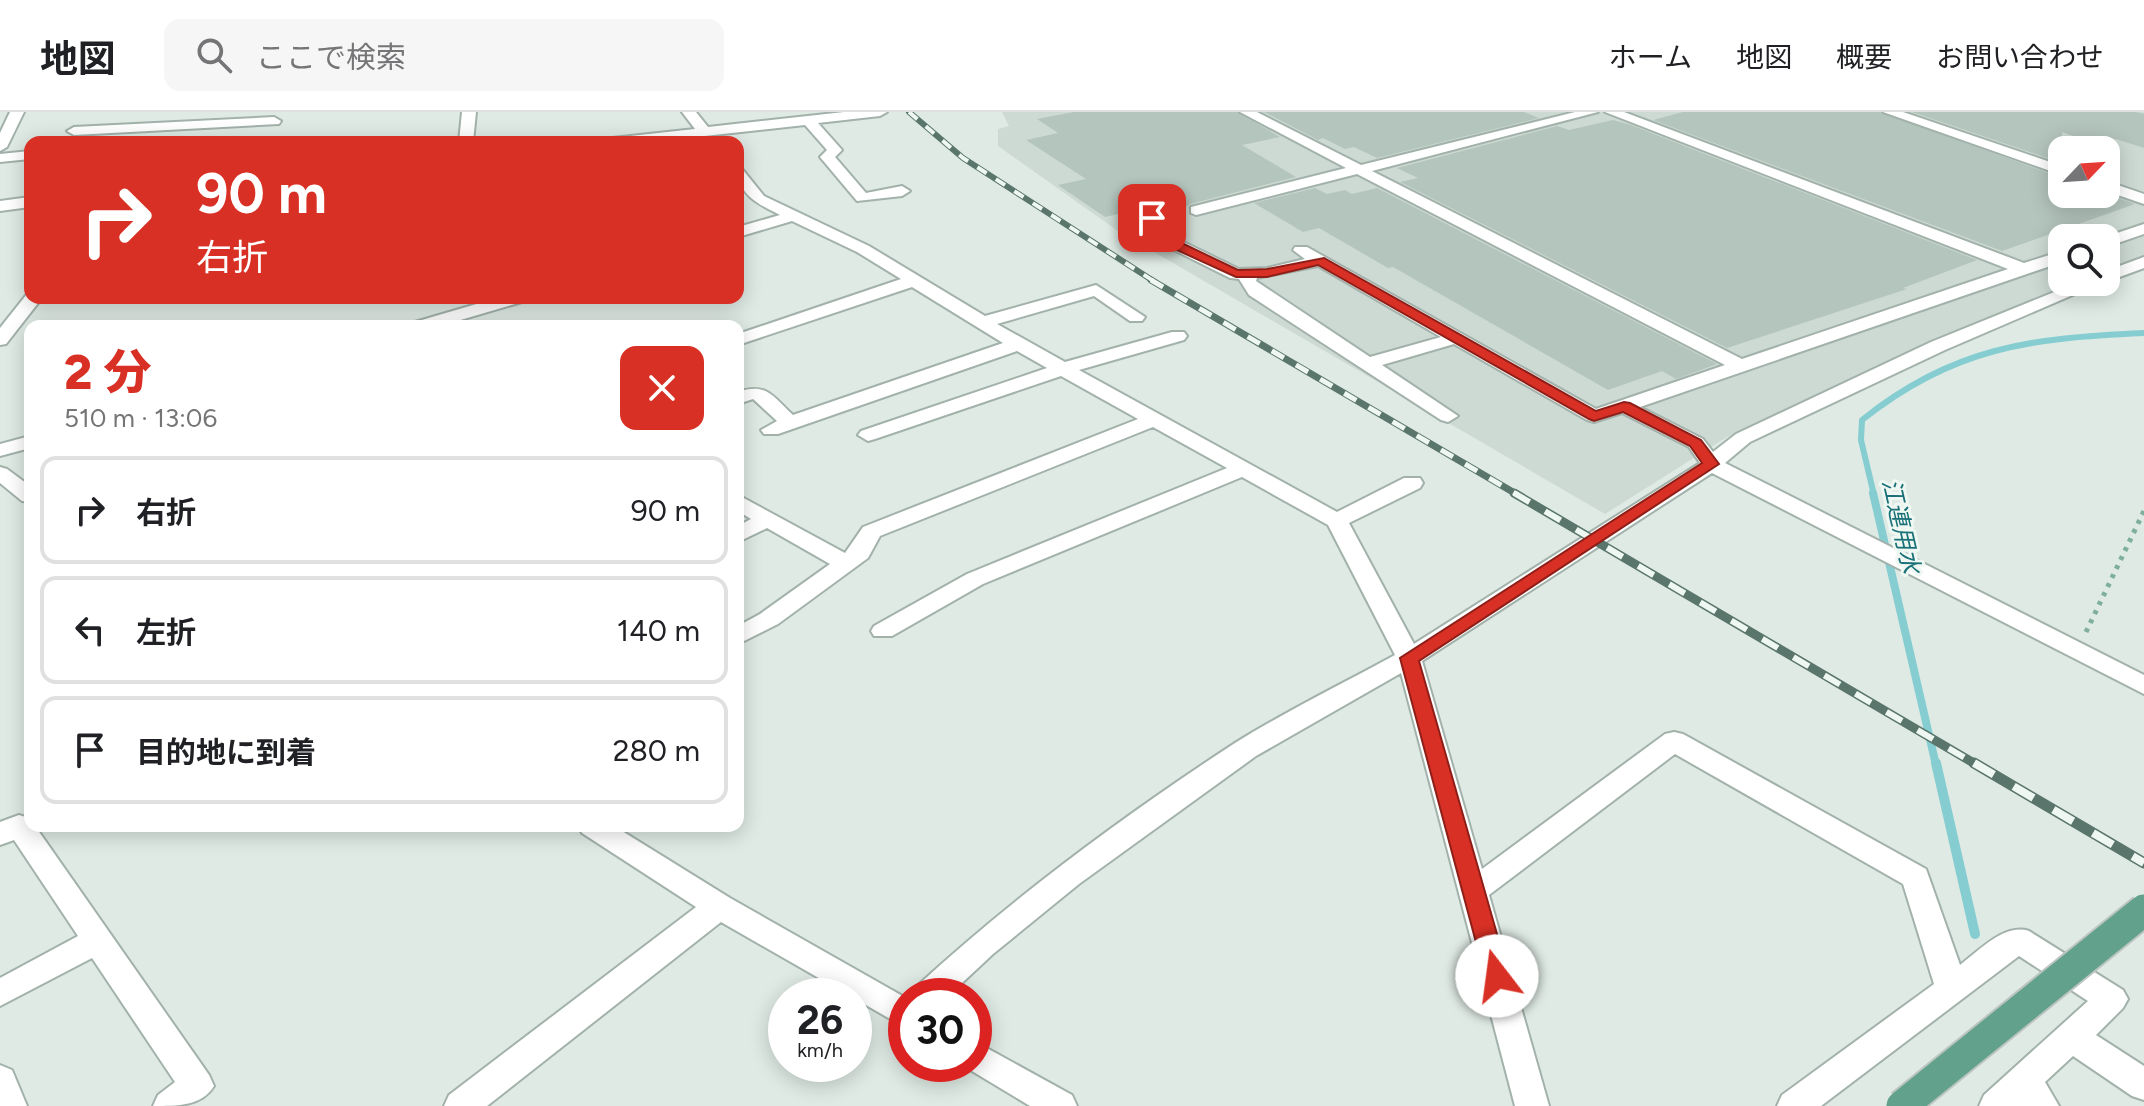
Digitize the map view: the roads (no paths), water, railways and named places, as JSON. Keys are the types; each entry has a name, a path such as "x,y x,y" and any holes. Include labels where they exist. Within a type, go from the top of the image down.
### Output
{"main road":[{"path":"1902,1106 2144,910"}],"street":[{"path":"0,147 17,112"},
{"path":"71,136 95,112"},
{"path":"467,136 469,112"},
{"path":"689,112 701,135 783,117 808,120 880,112"},
{"path":"1247,112 1739,365"},
{"path":"1196,210 1591,112"},
{"path":"1612,112 2024,269"},
{"path":"1890,112 2048,166"},
{"path":"808,120 835,150 827,157 862,198 902,191"},
{"path":"83,136 274,121"},
{"path":"0,158 24,156"},
{"path":"744,180 759,199 863,249 1018,344 1337,521 1409,658 1532,1106"},
{"path":"2120,191 2144,199"},
{"path":"0,206 24,203"},
{"path":"744,230 793,216"},
{"path":"1152,218 1160,237 1220,268 1249,275 1319,261"},
{"path":"2120,237 2144,229"},
{"path":"1301,250 1594,416 2048,261"},
{"path":"2120,271 2144,262"},
{"path":"1249,275 1247,282 1255,291 1448,416"},
{"path":"744,338 915,280"},
{"path":"983,322 1096,290 1136,317"},
{"path":"946,978 982,945 1069,876 1246,749 1409,658 1711,464 1743,438 1938,346 2060,296"},
{"path":"0,340 28,304"},
{"path":"441,320 496,304"},
{"path":"868,435 1062,369 1178,336"},
{"path":"1366,364 1456,338"},
{"path":"744,396 756,392 781,426 1018,344"},
{"path":"1624,406 1696,443 1711,464 2144,686"},
{"path":"744,633 769,619 860,553 871,532 1152,420"},
{"path":"0,450 24,444"},
{"path":"883,631 975,579 1243,469"},
{"path":"0,473 24,491"},
{"path":"1337,521 1412,483"},
{"path":"744,506 846,563"},
{"path":"744,532 767,519"},
{"path":"1473,891 1674,741 1916,877 1952,989"},
{"path":"0,834 19,825 197,1086 170,1106"},
{"path":"602,832 719,906 888,1004"},
{"path":"461,1106 719,906"},
{"path":"0,993 98,940"},
{"path":"1794,1106 2018,940 2112,999 2071,1036 2034,1093 1996,1106"},
{"path":"2071,1036 2144,1085"},
{"path":"992,1066 1060,1106"},
{"path":"0,1080 10,1106"}],"waterway":[{"name":"江連用水","path":"1874,495 1861,440 1862,420 1929,376 1961,362 2029,343 2144,333"},
{"name":"江連用水","path":"1873,493 1936,765"},
{"name":"江連用水","path":"1936,763 1975,934"}],"railway":[{"path":"909,112 963,158 1155,282"},
{"path":"1151,280 1518,495"},
{"path":"1514,493 1977,765"},
{"path":"1974,763 2144,863"}]}
